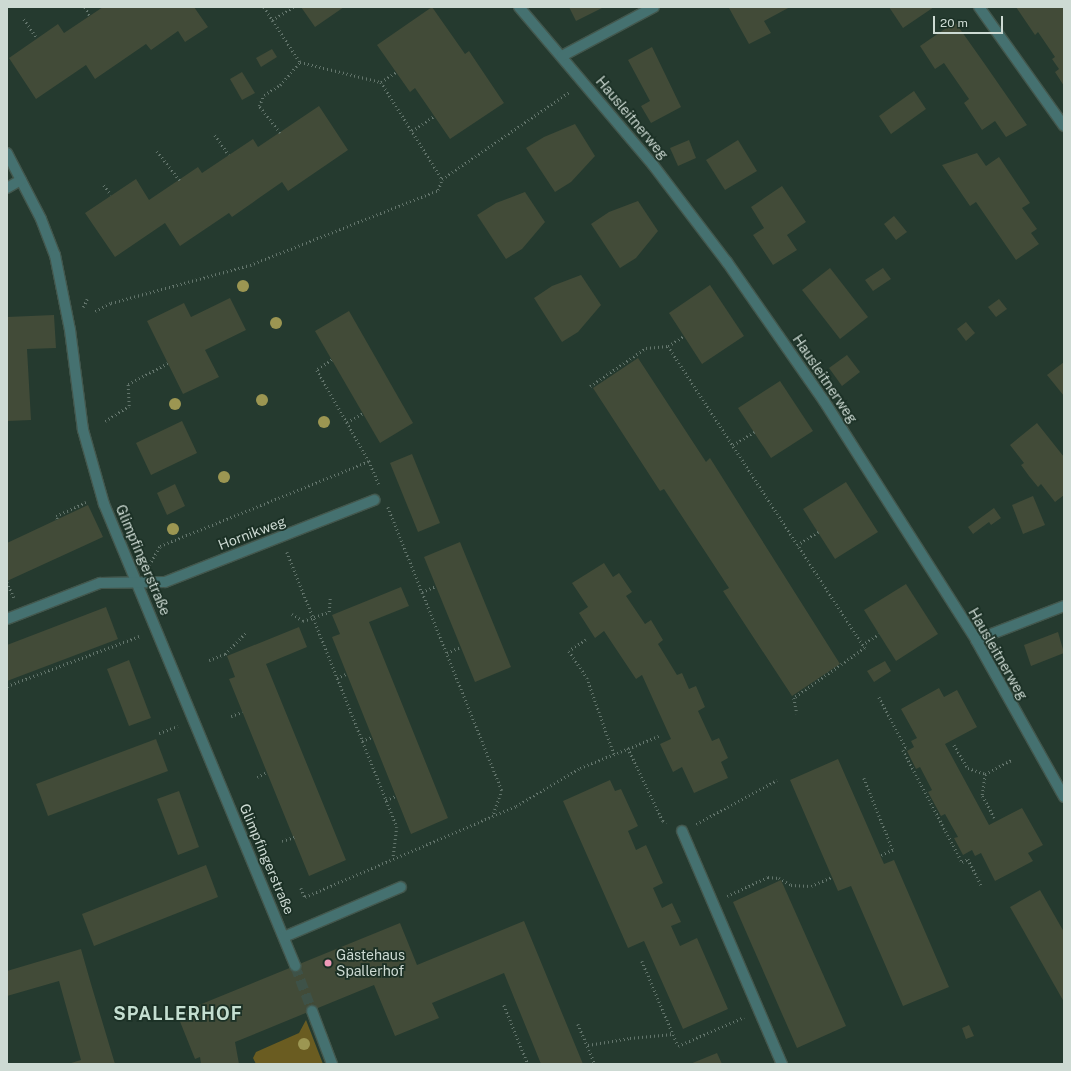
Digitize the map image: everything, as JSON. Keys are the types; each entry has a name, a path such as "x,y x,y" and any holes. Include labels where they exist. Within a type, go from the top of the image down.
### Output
{"street":[{"name":"Hausleitnerweg","path":"519,7 643,153 727,262 824,401 976,640 1064,798"},
{"path":"562,56 654,7"},
{"path":"979,7 1064,126"},
{"name":"Glimpfingerstraße","path":"7,153 55,255 70,330 83,430 104,504 138,583 295,966"},
{"path":"7,188 21,180"},
{"name":"Hornikweg","path":"7,619 100,583 165,582 374,500"},
{"path":"976,640 1064,606"},
{"path":"682,831 782,1064"},
{"path":"284,937 401,887"},
{"path":"312,1011 332,1064"}],"path":[{"path":"84,7 90,16"},
{"path":"264,7 300,62 381,82 442,179"},
{"path":"272,20 294,7"},
{"path":"24,19 37,38"},
{"path":"280,132 259,106 264,95 280,85 300,62"},
{"path":"381,82 396,72"},
{"path":"95,311 111,303 250,265 438,190 442,179 574,89"},
{"path":"412,131 434,116"},
{"path":"216,135 229,155"},
{"path":"157,151 180,180"},
{"path":"104,185 111,195"},
{"path":"590,386 646,348 668,346 684,336"},
{"path":"668,346 865,648 794,698 797,714"},
{"path":"332,360 317,370 369,461 381,490"},
{"path":"105,421 129,406 128,384 168,363"},
{"path":"347,422 363,413"},
{"path":"733,445 754,432"},
{"path":"148,566 160,546 369,461"},
{"path":"57,520 56,516 89,500"},
{"path":"387,505 502,790 493,816"},
{"path":"798,545 818,532"},
{"path":"281,537 397,827 393,859"},
{"path":"422,592 436,586"},
{"path":"292,614 303,622 329,612 330,598"},
{"path":"209,660 225,654 246,632"},
{"path":"862,645 879,634"},
{"path":"7,686 143,635"},
{"path":"586,640 569,651 587,678 614,754"},
{"path":"447,653 460,647"},
{"path":"337,678 346,674"},
{"path":"879,696 906,748 903,750 962,862 968,859 981,885"},
{"path":"231,716 242,712"},
{"path":"159,733 180,725"},
{"path":"301,888 305,897 516,806 580,768 659,736"},
{"path":"362,741 372,737"},
{"path":"954,745 968,768 985,774 1011,760"},
{"path":"628,748 663,821 682,831 777,780"},
{"path":"257,777 267,772"},
{"path":"985,774 982,794 994,818"},
{"path":"864,778 893,850 880,856"},
{"path":"386,800 396,796"},
{"path":"282,841 294,837"},
{"path":"712,902 768,878 779,878 791,885 811,886 832,877"},
{"path":"642,961 678,1046 759,1011"},
{"path":"504,1005 528,1064"},
{"path":"578,1024 595,1064"},
{"path":"588,1045 630,1038 674,1034"}],"shaded area":[{"path":"306,1020 323,1064 256,1064 253,1058 256,1052 299,1033"}],"building":[{"path":"103,7 194,7 208,27 185,42 178,31 151,50 146,44 95,79 86,65 36,99 9,58 58,24 64,33"},
{"path":"301,7 344,7 315,27"},
{"path":"432,7 465,54 469,51 504,103 450,139 415,88 410,92 377,45"},
{"path":"569,7 604,7 576,21"},
{"path":"790,7 764,21 771,33 749,44 729,8"},
{"path":"889,7 934,7 903,28"},
{"path":"1016,7 1064,7 1064,86 1055,72 1059,69 1052,59 1055,57 1038,32 1035,35"},
{"path":"955,22 1027,125 1006,137 995,121 982,130 964,103 969,99 944,63 935,69 920,46"},
{"path":"652,47 681,107 651,123 641,106 650,101 628,60"},
{"path":"272,49 277,57 261,67 256,58"},
{"path":"242,72 255,93 242,100 230,79"},
{"path":"914,91 926,109 891,134 879,116"},
{"path":"319,106 348,150 288,191 282,182 232,217 229,213 180,246 165,223 115,257 85,213 136,179 149,200 198,167 202,173 253,139 258,147"},
{"path":"575,124 595,156 571,182 555,192 526,148 544,137"},
{"path":"689,140 696,158 678,166 670,148"},
{"path":"738,140 757,171 725,190 706,160"},
{"path":"977,153 986,166 999,157 1030,203 1022,208 1037,229 1031,233 1039,244 1016,260 976,202 970,206 942,165"},
{"path":"782,186 806,222 787,235 797,250 773,265 753,235 764,228 751,207"},
{"path":"525,192 545,222 522,249 506,259 477,215 496,203"},
{"path":"638,201 658,231 636,258 620,268 591,224 609,212"},
{"path":"894,216 907,232 896,240 884,224"},
{"path":"830,268 868,317 840,339 802,290"},
{"path":"883,268 891,279 873,291 865,280"},
{"path":"581,275 601,305 578,332 562,342 534,298 552,286"},
{"path":"710,285 744,336 702,364 669,313"},
{"path":"230,298 246,330 205,350 219,377 183,394 147,321 184,303 191,317"},
{"path":"999,299 1007,309 996,317 988,307"},
{"path":"349,311 413,423 380,443 315,331"},
{"path":"54,315 56,348 27,349 31,420 7,421 7,317"},
{"path":"966,322 975,333 966,341 957,329"},
{"path":"847,355 860,372 842,386 829,368"},
{"path":"638,358 706,462 710,458 840,664 792,696 723,591 729,588 664,489 660,491 593,388"},
{"path":"1064,362 1064,396 1047,375"},
{"path":"780,381 813,431 771,458 738,408"},
{"path":"182,421 197,453 151,475 136,443"},
{"path":"1037,423 1064,457 1064,495 1055,502 1041,484 1038,487 1029,476 1021,465 1024,463 1010,445"},
{"path":"412,454 440,523 418,532 390,463"},
{"path":"846,482 878,532 835,559 803,509"},
{"path":"175,484 185,506 167,515 157,493"},
{"path":"1033,496 1045,525 1023,534 1012,505"},
{"path":"88,505 103,537 7,581 7,543"},
{"path":"994,508 1001,518 991,525 989,522 973,534 968,527"},
{"path":"460,542 511,667 475,682 424,557"},
{"path":"604,563 613,577 619,573 632,592 626,596 645,624 651,620 663,640 658,644 677,675 682,673 689,689 696,686 705,707 698,711 712,741 719,738 728,758 721,762 728,778 694,793 682,767 673,772 660,744 671,739 642,675 636,679 604,631 595,638 579,613 588,607 572,583"},
{"path":"906,584 938,634 896,661 864,610"},
{"path":"401,587 409,606 369,622 448,818 411,834 332,637 340,634 332,615"},
{"path":"106,607 118,639 7,681 7,645"},
{"path":"299,627 307,647 266,664 346,860 309,876 229,679 235,677 227,656"},
{"path":"1058,632 1064,653 1031,666 1024,645"},
{"path":"129,660 151,718 129,726 107,669"},
{"path":"885,661 891,671 874,682 867,671"},
{"path":"939,688 944,697 957,690 977,727 945,744 989,825 1022,808 1043,845 1028,853 1033,861 995,881 981,853 975,856 972,850 963,855 954,838 958,837 945,814 941,816 928,792 932,790 920,767 916,769 907,751 914,747 911,741 917,738 901,709"},
{"path":"156,739 168,771 48,816 36,784"},
{"path":"838,759 884,864 894,860 949,987 903,1006 851,886 838,891 790,780"},
{"path":"610,780 615,791 621,789 638,826 628,831 636,850 646,845 663,883 653,888 662,908 672,903 681,922 671,926 680,946 697,938 728,1009 683,1029 644,941 628,948 563,801"},
{"path":"179,791 199,847 178,855 157,799"},
{"path":"206,865 218,897 94,946 82,914"},
{"path":"781,880 846,1026 797,1048 733,902"},
{"path":"1040,890 1064,932 1064,1002 1010,907"},
{"path":"524,921 583,1064 541,1064 504,973 432,1003 439,1018 395,1036 374,985 235,1042 239,1064 201,1064 200,1057 195,1059 177,1014 400,923 417,965"},
{"path":"81,949 115,1064 68,1064 81,1060 59,981 7,996 7,971"},
{"path":"969,1025 974,1036 966,1039 962,1028"},
{"path":"717,1053 722,1064 690,1064"}],"tunnel":[{"path":"295,966 312,1011"}],"place":[{"name":"Gästehaus Spallerhof","path":"328,963"}],"district":[{"name":"SPALLERHOF","path":"178,1014"}]}
